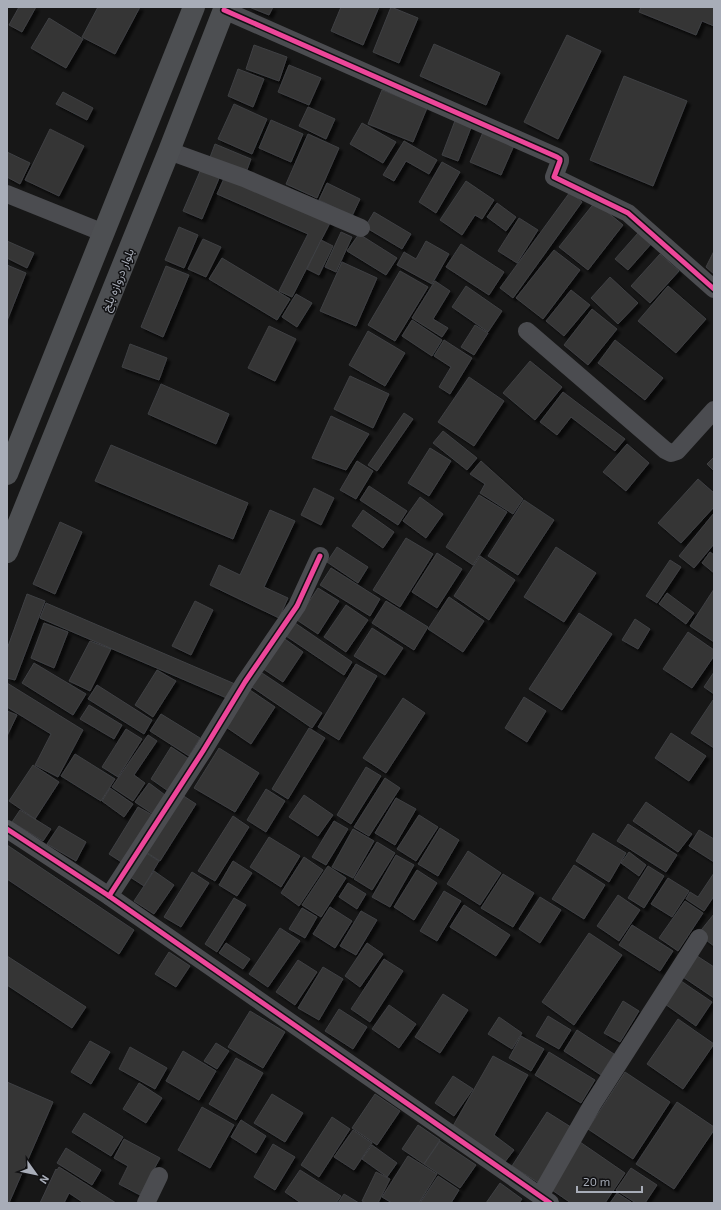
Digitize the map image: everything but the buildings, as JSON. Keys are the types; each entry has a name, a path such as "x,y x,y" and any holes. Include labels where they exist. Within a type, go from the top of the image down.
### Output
{"main road":[{"path":"7,474 194,7"},
{"name":"بلوار دروازه بلخ","path":"7,552 169,151 225,8"}],"street":[{"path":"225,8 558,157 560,161 554,177 628,213 714,289"},
{"path":"169,151 244,178 361,228"},
{"path":"7,194 104,233"},
{"path":"527,331 665,450 671,453 676,451 714,410"},
{"path":"109,896 203,752 245,682 297,606 320,556"},
{"path":"7,829 109,896 545,1200 592,1105 699,938"},
{"path":"146,1203 159,1176"}],"cycle path":[{"path":"224,10 557,157 560,161 554,177 628,213 714,289"},
{"path":"109,896 203,751 245,682 297,606 320,556"},
{"path":"7,829 109,896 550,1203"}]}
